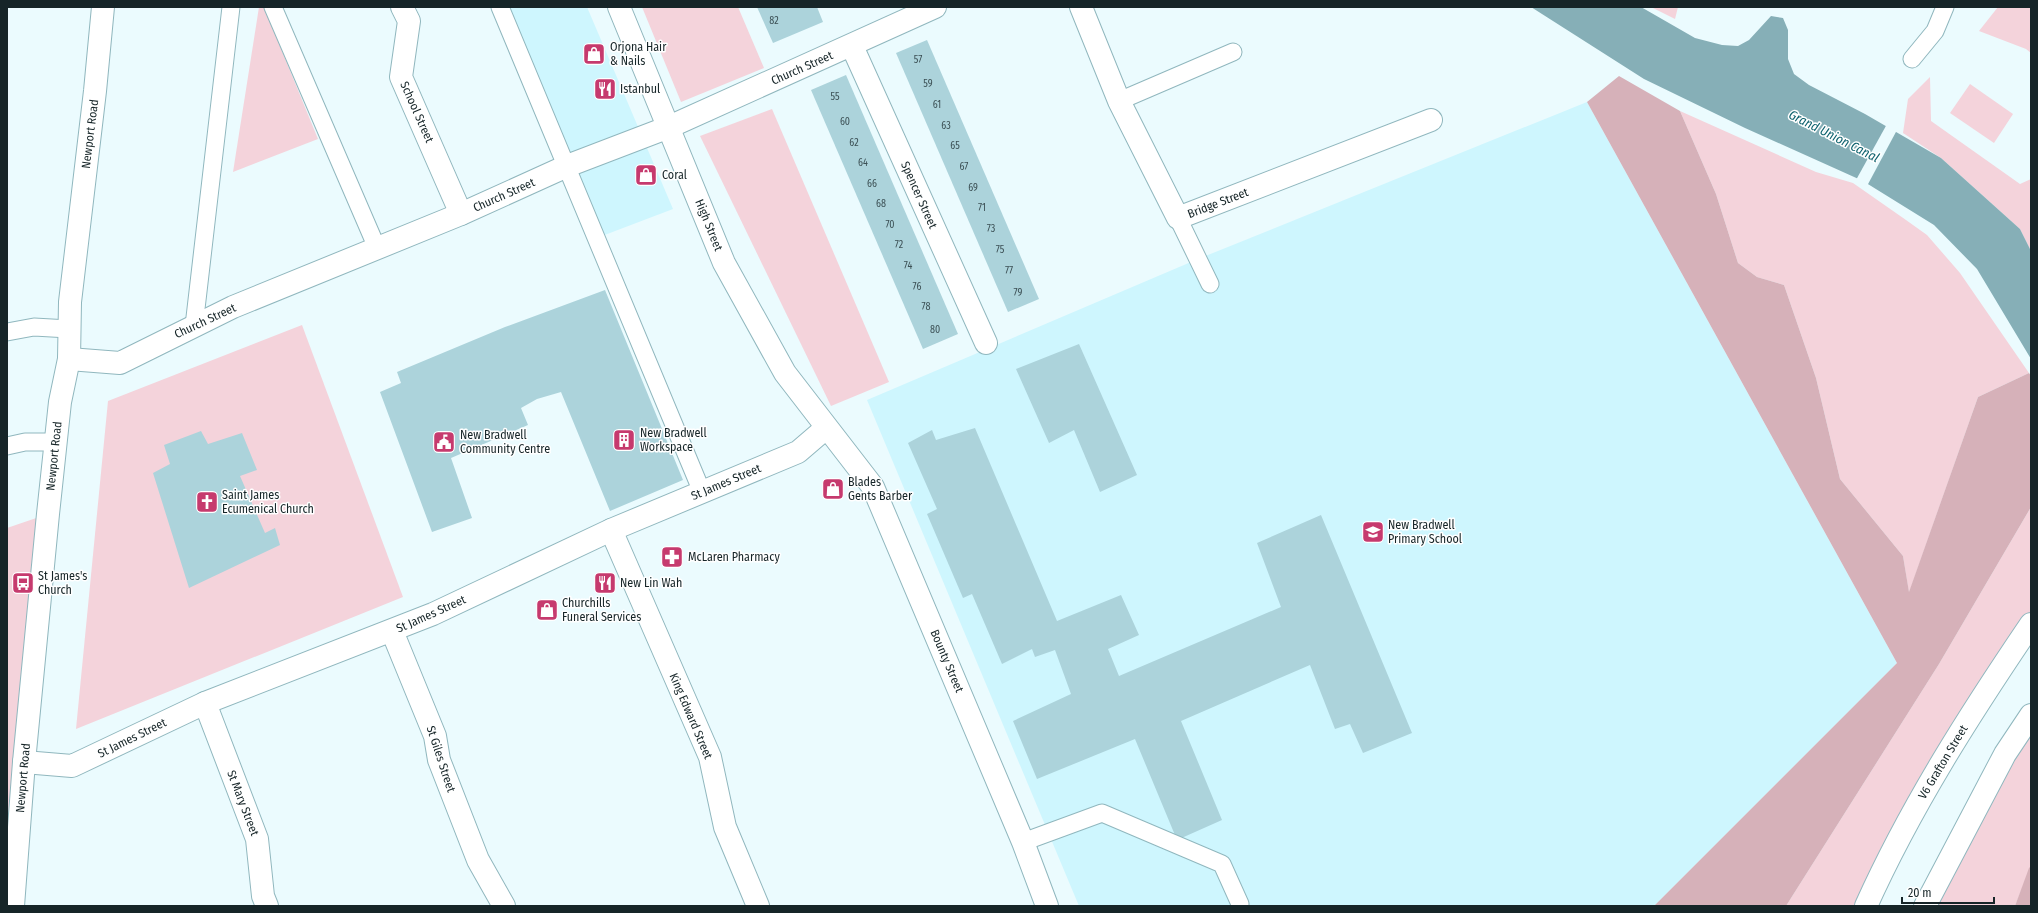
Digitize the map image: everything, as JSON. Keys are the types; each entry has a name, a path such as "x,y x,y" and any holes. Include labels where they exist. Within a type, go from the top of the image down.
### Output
{"street":[{"name":"Newport Road","path":"13,906 24,762 60,402 69,359 70,302 95,91 103,7"},
{"name":"School Street","path":"402,7 409,21 401,77 461,214"},
{"name":"High Street","path":"619,7 670,127 724,263 785,373 826,428"},
{"name":"Church Street","path":"69,359 120,363 194,326 461,214 567,166 670,127 852,46 935,7"},
{"name":"Bridge Street","path":"1080,7 1119,101 1178,218 1431,120"},
{"name":"Spencer Street","path":"852,46 986,343"},
{"name":"St James Street","path":"24,762 72,766 205,703 433,614 611,530 798,452 826,428"},
{"name":"Bounty Street","path":"826,428 874,487 1023,842 1047,906"},
{"name":"King Edward Street","path":"611,530 710,757 725,827 758,906"},
{"name":"V6 Grafton Street","path":"1866,906 1882,871 1932,776 2031,624"},
{"name":"St Giles Street","path":"392,631 435,736 439,760 478,860 504,906"},
{"name":"St Mary Street","path":"205,703 257,839 263,896 267,906"},
{"path":"1925,906 2006,754 2031,715"}],"lane":[{"path":"194,326 231,7"},
{"path":"272,7 377,248"},
{"path":"500,7 702,492"},
{"path":"1912,59 1935,31 1945,7"},
{"path":"1119,101 1233,52"},
{"path":"1178,218 1210,284"},
{"path":"7,332 34,327 69,329"},
{"path":"7,446 25,442 56,442"},
{"path":"1023,842 1102,813 1222,864 1240,904"}],"shaded area":[{"path":"259,7 264,7 318,139 233,172"},
{"path":"504,7 587,7 673,209 602,236"},
{"path":"642,7 738,7 764,68 681,102"},
{"path":"1651,7 1678,7 1675,19"},
{"path":"1998,7 2031,7 2031,53 2026,49 1979,31"},
{"path":"1619,76 1680,111 1716,194 1738,263 1757,277 1784,285 1816,378 1840,479 1903,556 1909,592 1978,397 2029,373 2031,376 2031,507 1939,664 1786,906 1654,906 1897,663 1587,102"},
{"path":"1930,77 1931,121 2020,184 2031,179 2031,251 2020,229 1941,158 1903,133 1908,99"},
{"path":"1970,84 2013,114 1994,143 1950,113"},
{"name":"New Bradwell Primary School","path":"1587,102 1897,663 1654,906 1079,906 867,400 1198,259"},
{"path":"772,109 889,382 831,406 700,136"},
{"path":"1680,111 1816,172 1853,183 1927,235 1960,273 2029,373 1978,397 1909,593 1903,556 1840,479 1816,378 1784,285 1757,277 1738,263 1716,194"},
{"path":"302,325 403,597 76,729 108,401"},
{"path":"2031,507 2031,624 1866,906 1786,906 1939,664"},
{"path":"48,514 7,840 7,528"},
{"path":"2031,715 2031,866 2015,906 1925,906"},
{"path":"2031,866 2031,906 2015,906 2029,868"}],"water":[{"name":"Grand Union Canal","path":"1531,7 1641,7 1695,38 1722,45 1738,46 1749,40 1771,16 1783,18 1788,30 1788,59 1794,74 1809,85 1865,114 1941,158 2020,229 2031,251 2031,359 1977,269 1934,225 1863,181 1745,128 1644,79"}],"pier":[{"path":"1887,124 1897,130 1867,186 1856,180"}],"building":[{"path":"757,7 817,7 823,22 773,43"},
{"path":"927,40 1039,299 1008,312 896,53"},
{"path":"846,75 958,334 923,349 811,90"},
{"path":"605,290 683,480 610,511 561,392 537,399 521,408 528,425 451,458 472,518 432,532 380,392 401,383 397,372 505,327"},
{"path":"1079,344 1137,475 1100,492 1074,430 1049,443 1016,369"},
{"path":"975,428 1057,621 1121,595 1139,635 1108,649 1119,676 1281,607 1257,543 1321,515 1412,733 1363,753 1350,724 1335,729 1310,665 1181,721 1222,820 1177,840 1135,739 1037,779 1013,721 1071,694 1055,650 1035,657 1032,649 1002,664 972,594 963,598 927,514 937,509 908,443 932,430 936,440"},
{"name":"Saint James Ecumenical Church","path":"201,431 208,444 242,433 257,470 240,476 265,533 275,528 280,545 189,588 153,473 170,464 164,445"}],"place":[{"name":"Orjona Hair & Nails","path":"594,54"},
{"name":"Istanbul","path":"605,89"},
{"name":"Coral","path":"646,175"},
{"name":"New Bradwell Workspace","path":"624,440"},
{"name":"New Bradwell Community Centre","path":"444,442"},
{"name":"Blades Gents Barber","path":"833,489"},
{"name":"Saint James Ecumenical Church","path":"207,502"},
{"name":"New Bradwell Primary School","path":"1373,532"},
{"name":"McLaren Pharmacy","path":"672,557"},
{"name":"St James's Church","path":"23,583"},
{"name":"New Lin Wah","path":"605,583"},
{"name":"Churchills Funeral Services","path":"547,610"}]}
